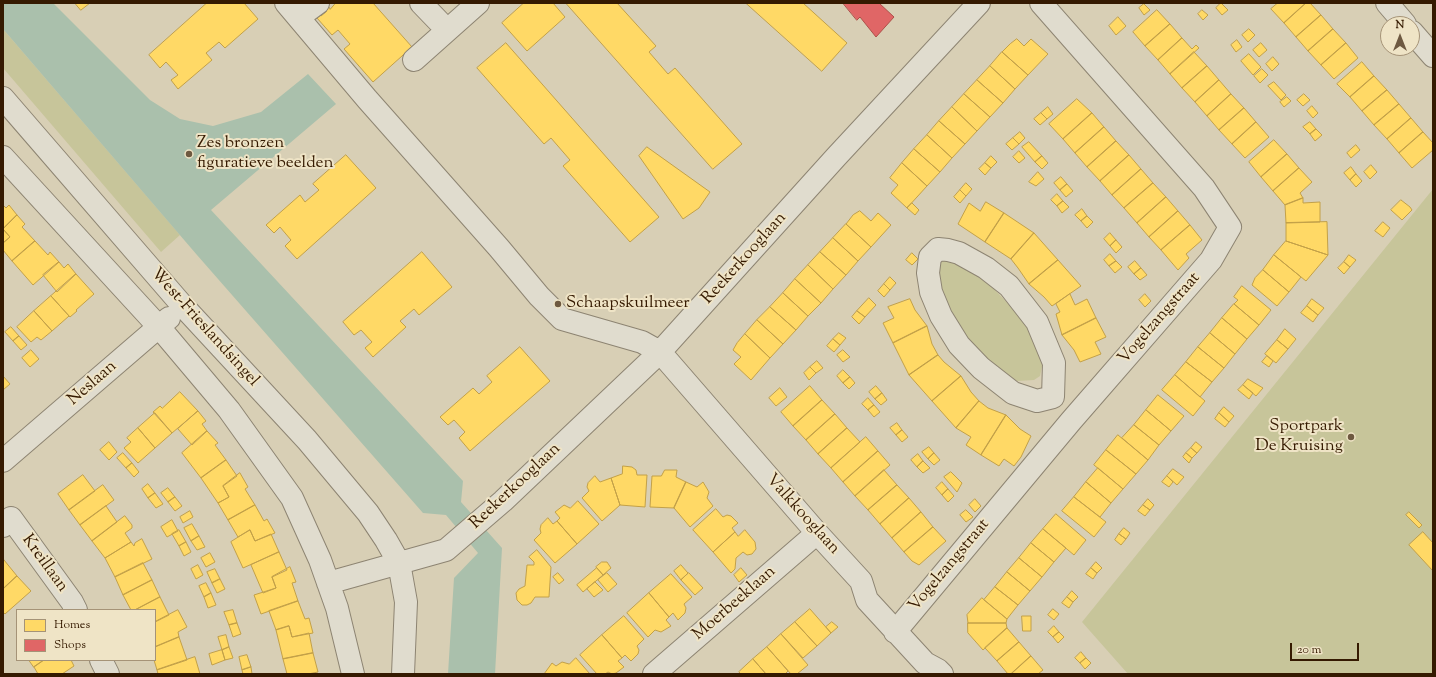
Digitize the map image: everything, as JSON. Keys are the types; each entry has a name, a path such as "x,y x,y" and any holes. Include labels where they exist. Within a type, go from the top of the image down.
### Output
{"street":[{"path":"318,3 292,10 366,99 499,248 539,296 562,319 642,342 660,352"},
{"path":"421,3 446,30"},
{"path":"414,60 478,3"},
{"name":"Reekerkooglaan","path":"399,563 446,550 485,516 660,352 836,157 979,3"},
{"name":"Vogelzangstraat","path":"895,632 1071,421 1211,260 1230,227 1204,188 1041,3"},
{"path":"1386,3 1398,16"},
{"path":"1420,41 1433,56"},
{"name":"West-Frieslandsingel","path":"3,98 182,305 307,440 368,514 386,540 399,563 406,602 403,674"},
{"name":"West-Frieslandsingel","path":"3,157 159,327 229,410 292,498 320,560 337,608 353,674"},
{"path":"1053,397 1037,401 1014,394 981,368 959,345 941,316 931,292 928,274 930,257 938,249 948,250 959,254 986,268 1009,286 1037,322 1054,364 1053,397 1071,421"},
{"name":"Neslaan","path":"3,460 159,327 182,305"},
{"name":"Valkkooglaan","path":"660,352 817,534 861,581 867,600 895,632 925,664 938,670 942,674"},
{"name":"Kreillaan","path":"7,522 72,602 76,609"},
{"name":"Moerbeeklaan","path":"654,674 817,534"},
{"path":"328,584 399,563"},
{"path":"102,661 108,674"}],"shaded area":[{"path":"3,3 53,3 150,100 180,119 213,126 261,112 308,74 336,104 211,210 463,481 461,502 502,548 495,674 448,674 454,578 478,553 446,515 423,513 197,255 3,29"},
{"path":"3,29 180,235 161,252 3,68"},
{"name":"Sportpark De Kruising","path":"1433,189 1433,674 1128,674 1082,622"},
{"path":"945,259 969,268 992,287 1017,313 1033,335 1043,362 1040,376 1034,380 1017,381 1007,377 967,341 952,319 938,280 938,263"}],"building: Homes":[{"path":"75,3 90,3 81,10"},
{"path":"207,3 244,3 258,19 225,48 219,42 206,53 212,60 178,89 171,80 178,75 166,62 160,68 149,55"},
{"path":"336,3 373,3 412,47 373,82 344,49 350,44 338,30 332,35 317,18"},
{"path":"524,3 553,3 565,17 527,51 502,23"},
{"path":"566,3 617,3 656,46 649,52 668,74 675,68 742,144 713,169"},
{"path":"746,3 803,3 847,43 822,71"},
{"path":"1221,3 1228,10 1222,15 1216,8"},
{"path":"1278,3 1306,3 1284,23 1271,9"},
{"path":"1306,3 1310,3 1321,15 1296,37 1284,23"},
{"path":"1144,4 1150,10 1144,15 1139,8"},
{"path":"1157,10 1170,24 1145,46 1133,32"},
{"path":"1202,10 1208,15 1203,20 1198,14"},
{"path":"1321,15 1333,29 1308,51 1296,37"},
{"path":"1118,17 1126,26 1116,35 1109,26"},
{"path":"1170,24 1182,38 1158,60 1145,46"},
{"path":"1249,29 1255,35 1248,42 1242,35"},
{"path":"1333,29 1346,43 1321,65 1308,51"},
{"path":"1182,38 1192,49 1196,45 1199,48 1170,74 1158,60"},
{"path":"1017,39 1024,46 1031,39 1048,54 1028,75 1002,52"},
{"path":"1237,40 1242,47 1236,52 1231,45"},
{"path":"506,43 659,217 630,242 563,166 570,160 551,138 544,144 477,68"},
{"path":"1261,43 1267,50 1259,57 1253,50"},
{"path":"1346,43 1358,58 1334,79 1321,65"},
{"path":"1002,52 1028,75 1015,89 990,66"},
{"path":"1194,52 1207,66 1182,88 1170,74"},
{"path":"1249,54 1261,67 1253,75 1241,61"},
{"path":"1273,57 1279,64 1272,71 1266,64"},
{"path":"1362,62 1374,76 1350,97 1337,84"},
{"path":"990,66 1015,89 1003,103 977,80"},
{"path":"1207,66 1219,80 1195,102 1182,88"},
{"path":"1262,69 1268,75 1260,83 1254,76"},
{"path":"1374,76 1387,90 1362,111 1350,97"},
{"path":"977,80 1003,103 990,117 964,94"},
{"path":"1219,80 1231,94 1207,116 1195,102"},
{"path":"1274,82 1286,95 1281,100 1268,86"},
{"path":"1387,90 1399,104 1374,125 1362,111"},
{"path":"964,94 990,117 977,131 952,107"},
{"path":"1231,94 1244,108 1219,130 1207,116"},
{"path":"1304,94 1310,100 1303,106 1297,100"},
{"path":"1287,97 1291,101 1284,107 1280,102"},
{"path":"1077,99 1092,113 1063,139 1049,124"},
{"path":"1399,104 1411,118 1387,139 1374,125"},
{"path":"1312,106 1318,113 1313,118 1307,111"},
{"path":"952,107 977,131 965,144 939,121"},
{"path":"1048,107 1053,114 1047,119 1041,113"},
{"path":"1244,108 1256,122 1232,144 1219,130"},
{"path":"1041,113 1047,119 1040,125 1034,119"},
{"path":"1092,113 1104,127 1075,153 1063,139"},
{"path":"1411,118 1423,132 1399,153 1387,139"},
{"path":"939,121 965,144 952,158 927,135"},
{"path":"1256,122 1269,137 1245,158 1232,144"},
{"path":"1310,122 1316,129 1310,134 1303,127"},
{"path":"1104,127 1116,141 1087,167 1075,153"},
{"path":"1316,129 1322,135 1315,141 1310,134"},
{"path":"1020,132 1025,138 1019,144 1013,138"},
{"path":"1423,132 1433,143 1433,150 1412,168 1399,153"},
{"path":"927,135 952,158 940,172 914,149"},
{"path":"1013,138 1019,144 1012,150 1006,144"},
{"path":"1274,140 1287,154 1261,177 1249,162"},
{"path":"1116,141 1129,155 1100,181 1087,167"},
{"path":"1029,142 1042,156 1035,162 1022,147"},
{"path":"1356,145 1360,150 1351,158 1347,153"},
{"path":"647,147 710,192 699,208 683,219 639,156"},
{"path":"914,149 940,172 927,186 902,163"},
{"path":"1019,151 1025,158 1019,163 1013,157"},
{"path":"1287,154 1299,168 1273,191 1261,177"},
{"path":"346,155 376,188 297,259 285,246 291,240 280,227 274,233 266,225 300,195 305,202 319,190 313,184"},
{"path":"1129,155 1141,169 1112,195 1100,181"},
{"path":"991,156 997,162 991,168 985,163"},
{"path":"1042,156 1048,163 1042,169 1035,162"},
{"path":"902,163 927,186 907,208 891,193 898,185 890,178"},
{"path":"985,163 991,168 985,175 979,169"},
{"path":"1371,165 1377,172 1370,179 1364,172"},
{"path":"1351,167 1356,174 1350,180 1344,173"},
{"path":"1299,168 1312,182 1300,193 1303,198 1285,205 1273,191"},
{"path":"1141,169 1153,183 1124,208 1112,195"},
{"path":"1038,172 1044,179 1036,186 1029,182"},
{"path":"1356,174 1362,181 1356,187 1350,180"},
{"path":"1061,177 1067,184 1060,190 1054,183"},
{"path":"966,183 972,189 966,196 960,190"},
{"path":"1153,183 1166,197 1137,223 1124,208"},
{"path":"1067,184 1073,191 1066,197 1060,190"},
{"path":"960,190 966,196 960,203 954,197"},
{"path":"1057,194 1063,201 1057,206 1051,200"},
{"path":"1166,197 1178,211 1149,237 1137,223"},
{"path":"1303,198 1303,203 1320,202 1320,222 1286,223 1285,205"},
{"path":"1401,200 1412,210 1402,220 1391,210"},
{"path":"1063,201 1069,207 1062,213 1057,206"},
{"path":"986,202 1004,213 985,242 958,224 969,203 980,211"},
{"path":"912,203 919,210 915,215 907,208"},
{"path":"3,205 6,208 9,205 17,215 3,229"},
{"path":"1082,209 1087,216 1081,221 1075,215"},
{"path":"860,211 871,221 878,213 891,225 871,247 846,224 853,215"},
{"path":"1178,211 1190,225 1161,250 1149,237"},
{"path":"1004,213 1034,233 1011,259 985,242"},
{"path":"17,215 25,224 22,227 35,241 12,261 3,250 3,243 10,237 3,229"},
{"path":"1087,216 1093,222 1087,228 1081,221"},
{"path":"1327,222 1328,255 1286,241 1286,223"},
{"path":"1383,222 1390,228 1383,237 1375,231"},
{"path":"846,224 871,247 858,261 833,238"},
{"path":"1190,225 1202,240 1186,254 1189,258 1178,270 1161,250"},
{"path":"3,229 10,237 3,243"},
{"path":"1034,233 1058,260 1029,284 1011,259"},
{"path":"1110,233 1116,240 1110,246 1104,239"},
{"path":"833,238 858,261 846,275 820,252"},
{"path":"1116,240 1122,247 1116,253 1110,246"},
{"path":"35,241 48,255 50,252 59,262 33,285 12,261"},
{"path":"1286,241 1328,255 1306,281 1274,255"},
{"path":"422,252 452,287 419,315 414,309 400,321 406,327 373,357 365,348 372,342 361,330 354,335 343,322"},
{"path":"820,252 846,275 833,289 808,265"},
{"path":"912,253 918,259 912,265 906,260"},
{"path":"1110,254 1116,261 1109,266 1104,260"},
{"path":"1274,255 1301,277 1289,292 1263,270"},
{"path":"1349,255 1356,260 1350,267 1344,262"},
{"path":"1058,260 1081,286 1052,306 1029,284"},
{"path":"1116,261 1122,267 1115,273 1109,266"},
{"path":"1135,261 1141,268 1134,274 1128,267"},
{"path":"59,262 64,268 68,264 76,274 57,292 43,275"},
{"path":"1344,262 1350,267 1344,274 1338,268"},
{"path":"808,265 833,289 821,303 795,279"},
{"path":"1141,268 1147,275 1140,280 1134,274"},
{"path":"1263,270 1289,292 1277,306 1252,285 1255,278"},
{"path":"76,274 94,294 70,317 51,296"},
{"path":"890,277 896,283 890,290 884,284"},
{"path":"795,279 821,303 808,316 783,293"},
{"path":"884,284 890,290 884,297 878,291"},
{"path":"1242,286 1271,310 1259,325 1234,304 1238,300 1234,297"},
{"path":"783,293 808,316 796,330 770,307"},
{"path":"1070,294 1075,305 1087,299 1096,318 1062,335 1056,314 1060,312 1056,304"},
{"path":"1145,294 1151,301 1145,307 1139,300"},
{"path":"51,296 69,316 52,331 34,311"},
{"path":"869,298 876,305 865,317 857,311"},
{"path":"910,299 915,310 927,326 893,343 883,323 894,318 888,307"},
{"path":"1312,299 1324,308 1318,315 1307,306"},
{"path":"1234,304 1259,325 1247,339 1222,318"},
{"path":"1307,306 1318,315 1313,322 1301,313"},
{"path":"770,307 796,330 783,344 757,320"},
{"path":"34,311 52,331 41,340 37,337 31,342 17,327"},
{"path":"857,311 865,317 859,324 852,317"},
{"path":"1096,318 1106,337 1095,342 1101,354 1080,362 1074,350 1062,335"},
{"path":"1222,318 1247,339 1235,354 1210,333"},
{"path":"757,320 783,344 770,358 745,334"},
{"path":"927,326 932,344 938,355 909,375 893,343"},
{"path":"11,327 19,336 13,341 5,332"},
{"path":"1285,329 1296,339 1288,349 1277,340"},
{"path":"839,333 846,338 840,345 833,339"},
{"path":"1210,333 1235,354 1224,368 1198,347"},
{"path":"745,334 770,358 751,380 734,364 741,357 733,350"},
{"path":"19,336 27,345 21,350 13,341"},
{"path":"833,339 840,345 834,352 827,346"},
{"path":"1277,340 1288,349 1276,363 1265,354"},
{"path":"520,347 550,381 470,451 459,438 465,432 454,420 448,425 440,417 473,388 479,394 492,382 487,376"},
{"path":"1198,347 1224,368 1212,382 1186,362"},
{"path":"31,350 39,359 30,367 22,358"},
{"path":"843,350 850,357 843,362 837,355"},
{"path":"938,355 961,376 932,401 909,375"},
{"path":"1267,356 1273,361 1269,367 1262,362"},
{"path":"817,361 823,368 816,373 810,367"},
{"path":"1186,362 1212,382 1200,397 1175,375"},
{"path":"810,367 816,373 809,380 804,373"},
{"path":"843,370 850,377 843,383 837,376"},
{"path":"1175,375 1205,401 1193,416 1162,390"},
{"path":"3,376 10,384 3,390"},
{"path":"961,376 971,392 979,401 956,428 932,401"},
{"path":"850,377 855,383 849,389 843,383"},
{"path":"1248,379 1263,388 1256,396 1243,385"},
{"path":"1243,385 1253,393 1249,399 1238,390"},
{"path":"810,386 822,400 793,426 781,412"},
{"path":"876,386 882,393 875,399 869,392"},
{"path":"780,388 787,397 776,406 769,398"},
{"path":"180,392 198,411 172,433 153,412 160,406 162,408"},
{"path":"882,393 887,400 881,405 875,399"},
{"path":"1158,395 1184,416 1171,431 1146,410"},
{"path":"868,398 874,405 868,410 862,404"},
{"path":"822,400 835,414 806,440 793,426"},
{"path":"979,401 988,408 1006,415 981,455 966,445 971,437 956,428"},
{"path":"874,405 880,412 874,417 868,410"},
{"path":"1224,407 1234,416 1229,422 1219,413"},
{"path":"1146,410 1171,431 1159,445 1134,425"},
{"path":"198,411 206,421 202,424 207,431 192,445 178,429"},
{"path":"155,413 172,433 155,448 138,428"},
{"path":"1219,413 1229,422 1225,427 1215,419"},
{"path":"835,414 847,428 818,454 806,440"},
{"path":"1006,415 1020,429 1031,436 1021,457 1014,466 1004,459 999,466 981,455"},
{"path":"897,423 902,430 896,435 890,428"},
{"path":"1134,425 1159,445 1148,460 1122,438"},
{"path":"138,428 155,448 138,463 124,448 131,442 127,438"},
{"path":"847,428 860,442 831,468 818,454"},
{"path":"902,430 908,437 902,442 896,435"},
{"path":"207,431 218,443 215,445 226,460 201,478 182,453"},
{"path":"1118,435 1148,460 1136,474 1106,450"},
{"path":"866,437 878,451 843,482 831,468"},
{"path":"109,442 117,452 109,460 100,450"},
{"path":"1196,442 1202,447 1197,453 1191,448"},
{"path":"929,447 934,453 928,459 922,452"},
{"path":"1191,448 1197,453 1192,458 1186,453"},
{"path":"1106,450 1136,474 1123,489 1094,465"},
{"path":"878,451 890,465 855,496 843,482"},
{"path":"123,453 132,463 126,468 117,458"},
{"path":"934,453 940,460 934,465 928,459"},
{"path":"1186,453 1192,458 1189,463 1183,457"},
{"path":"918,454 923,461 917,467 911,460"},
{"path":"226,460 237,476 223,486 229,497 218,503 201,478"},
{"path":"923,461 930,468 923,473 917,467"},
{"path":"132,463 139,472 134,477 126,468"},
{"path":"623,466 632,467 636,470 637,475 647,475 645,507 620,505 611,478 622,474"},
{"path":"1098,468 1123,489 1111,503 1086,482"},
{"path":"1173,469 1184,477 1177,485 1167,476"},
{"path":"665,470 677,470 676,477 686,482 674,508 650,507 652,476 661,476"},
{"path":"884,470 897,485 868,510 855,496"},
{"path":"951,472 962,483 957,492 944,477"},
{"path":"240,473 248,487 245,489 255,505 228,520 218,503 229,497 223,486"},
{"path":"83,475 95,491 69,510 58,494"},
{"path":"595,476 600,482 611,478 620,505 602,521 582,498 589,491 587,487 588,483"},
{"path":"1167,476 1173,482 1169,487 1162,482"},
{"path":"686,482 697,487 703,482 709,492 707,498 713,506 690,527 674,508"},
{"path":"942,482 948,489 942,495 936,488"},
{"path":"1086,482 1111,503 1100,517 1074,497"},
{"path":"148,484 155,493 148,498 142,489"},
{"path":"103,485 114,500 80,525 69,510"},
{"path":"897,485 909,498 880,524 868,510"},
{"path":"168,488 175,497 168,502 161,493"},
{"path":"948,489 954,496 948,502 942,495"},
{"path":"155,493 163,504 156,508 148,498"},
{"path":"175,497 182,506 175,511 168,502"},
{"path":"1074,497 1106,522 1094,537 1062,511"},
{"path":"909,498 921,512 892,538 880,524"},
{"path":"975,499 981,506 975,512 969,505"},
{"path":"1148,499 1154,505 1150,510 1143,505"},
{"path":"578,501 599,524 577,544 557,521 560,518 555,512 564,505 570,508"},
{"path":"255,505 264,521 267,519 275,533 255,541 250,530 238,537 228,520"},
{"path":"1143,505 1150,510 1145,516 1138,511"},
{"path":"106,506 117,522 92,541 80,525"},
{"path":"716,509 723,517 727,515 731,516 738,523 732,528 735,532 713,552 693,530"},
{"path":"966,510 973,517 966,522 960,515"},
{"path":"190,511 193,517 183,523 180,517"},
{"path":"921,512 933,527 904,552 892,538"},
{"path":"1409,512 1422,525 1419,528 1406,515"},
{"path":"1056,514 1086,540 1074,555 1043,529"},
{"path":"125,516 132,525 132,528 125,533 131,542 105,558 92,541"},
{"path":"548,518 553,524 557,521 577,544 555,563 534,540 541,533 541,525"},
{"path":"172,520 178,531 167,537 161,527"},
{"path":"192,524 199,536 191,541 184,528"},
{"path":"933,527 946,541 919,565 912,561 904,552"},
{"path":"1124,528 1130,533 1126,539 1119,534"},
{"path":"1043,529 1066,548 1054,562 1031,543"},
{"path":"179,530 186,542 179,546 172,534"},
{"path":"250,530 255,541 271,534 279,552 243,568 231,542"},
{"path":"745,530 755,542 756,549 752,554 747,555 743,552 736,558 735,569 731,573 713,552 735,532 738,536"},
{"path":"1423,532 1433,543 1433,571 1409,545"},
{"path":"1119,534 1126,539 1121,545 1115,540"},
{"path":"199,536 205,547 197,550 191,541"},
{"path":"142,539 152,559 115,577 105,558 131,542 134,546 135,543"},
{"path":"186,542 191,552 184,556 179,546"},
{"path":"1031,543 1054,562 1042,577 1019,558"},
{"path":"537,550 551,567 549,597 535,597 531,603 522,605 517,600 516,593 519,589 525,586 527,565 534,565 534,562 529,557"},
{"path":"279,552 287,570 272,577 276,588 263,593 251,565"},
{"path":"210,553 215,562 206,567 201,558"},
{"path":"1019,558 1042,577 1030,591 1007,572"},
{"path":"4,560 17,576 3,589 3,561"},
{"path":"602,562 607,562 611,568 603,575 596,567"},
{"path":"1096,562 1102,568 1097,573 1091,568"},
{"path":"143,563 152,580 123,595 115,577"},
{"path":"198,565 203,575 196,579 191,569"},
{"path":"681,565 688,573 681,580 674,571"},
{"path":"290,567 296,582 292,583 298,601 261,614 254,595 276,588 272,577"},
{"path":"597,568 603,575 583,592 577,585"},
{"path":"741,568 747,575 739,582 734,575"},
{"path":"1091,568 1097,573 1093,579 1086,574"},
{"path":"215,569 220,579 212,583 207,572"},
{"path":"1007,572 1030,591 1018,605 995,587"},
{"path":"558,573 564,580 559,584 553,577"},
{"path":"607,573 617,584 608,592 598,580"},
{"path":"689,573 703,588 695,595 681,580"},
{"path":"671,574 692,597 684,604 686,608 685,613 678,620 673,613 669,617 649,593"},
{"path":"17,576 31,591 5,614 3,612 3,589"},
{"path":"220,579 225,589 217,593 212,583"},
{"path":"152,580 160,597 137,609 130,609 123,595"},
{"path":"595,582 603,590 594,597 587,589"},
{"path":"206,583 211,593 204,597 199,586"},
{"path":"995,587 1018,605 1007,619 984,600"},
{"path":"1072,591 1078,597 1073,602 1067,597"},
{"path":"211,593 216,605 208,608 204,597"},
{"path":"649,593 669,617 666,620 671,626 661,632 655,630 648,637 627,613"},
{"path":"160,597 169,615 156,622 156,609 137,609"},
{"path":"1067,597 1073,602 1069,608 1062,603"},
{"path":"982,598 1007,619 1006,623 968,623 967,615"},
{"path":"298,601 305,619 309,618 313,633 292,637 289,626 276,630 269,611"},
{"path":"810,609 831,633 817,646 795,622"},
{"path":"1053,609 1059,614 1054,620 1048,615"},
{"path":"178,610 187,627 178,632 179,637 156,647 156,621"},
{"path":"233,610 237,623 229,625 224,612"},
{"path":"624,616 644,639 637,646 639,650 638,654 631,661 625,655 622,658 602,635"},
{"path":"1022,616 1031,616 1031,631 1023,631"},
{"path":"795,622 817,646 803,658 781,634"},
{"path":"832,622 838,627 831,633 826,627"},
{"path":"237,623 241,634 233,637 229,625"},
{"path":"968,623 1006,623 1007,628 983,650 968,633"},
{"path":"289,626 292,637 309,633 313,653 283,659 276,630"},
{"path":"1054,626 1059,632 1053,637 1048,632"},
{"path":"1007,628 1019,642 997,661 985,648"},
{"path":"1059,632 1064,637 1058,643 1053,637"},
{"path":"781,634 808,665 797,674 791,674 767,647"},
{"path":"226,635 229,647 222,650 218,637"},
{"path":"602,635 622,658 618,661 624,667 616,673 612,674 608,672 605,674 597,674 580,655"},
{"path":"179,637 187,660 157,670 154,661 156,661 156,647"},
{"path":"1019,642 1031,656 1011,674 1008,674 997,661"},
{"path":"229,647 233,658 225,660 222,650"},
{"path":"767,647 788,671 785,674 766,674 753,659"},
{"path":"222,650 225,660 212,665 209,654"},
{"path":"1081,652 1086,658 1080,663 1075,658"},
{"path":"313,653 318,672 308,674 287,674 283,659"},
{"path":"247,655 251,667 242,670 239,657"},
{"path":"1031,656 1043,670 1038,674 1011,674"},
{"path":"195,657 200,674 158,674 157,670"},
{"path":"576,658 590,674 544,674 552,663 556,666 562,662 569,664"},
{"path":"1086,658 1091,663 1085,669 1080,663"},
{"path":"753,659 766,674 741,674 739,672"},
{"path":"30,661 43,661 34,667"},
{"path":"43,661 72,661 74,666 62,674 38,674 34,667"},
{"path":"251,667 252,674 243,674 242,670"}],"building: Shops":[{"path":"843,3 879,3 894,17 876,37 860,17 857,20"}],"place":[{"name":"Zes bronzen figuratieve beelden","path":"189,154"},
{"name":"Schaapskuilmeer","path":"558,304"},
{"name":"Sportpark De Kruising","path":"1351,437"}]}
